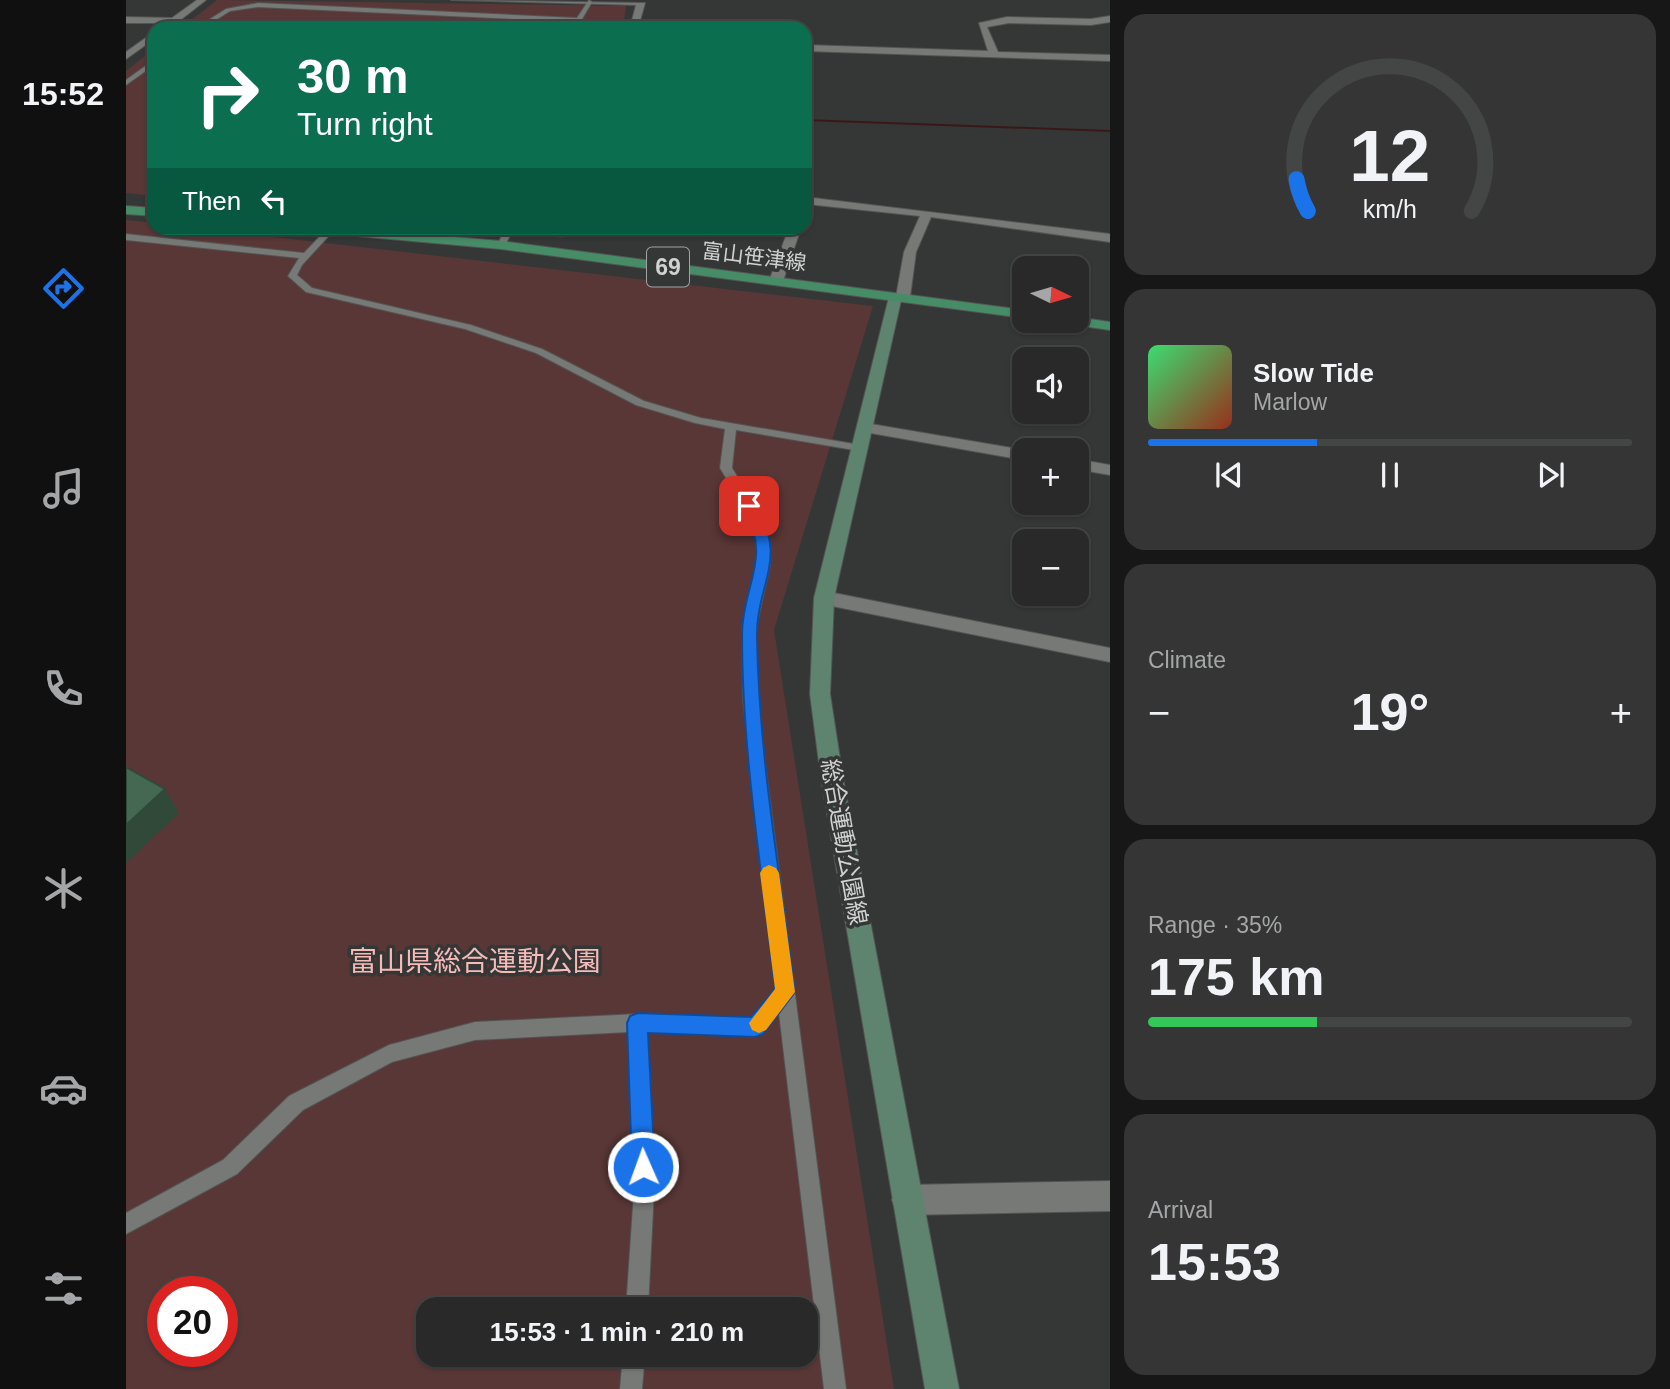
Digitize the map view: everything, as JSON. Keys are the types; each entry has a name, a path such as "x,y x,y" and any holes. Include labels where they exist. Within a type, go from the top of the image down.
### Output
{"main road":[{"path":"126,210 147,212"},
{"name":"富山笹津線","path":"391,235 501,246 1012,312"},
{"name":"総合運動公園線","path":"899,297 824,598 820,694 942,1389"},
{"path":"1089,323 1110,326"}],"street":[{"path":"126,20 173,21 202,0"},
{"path":"454,0 641,3 636,21"},
{"path":"994,54 982,25 1000,24 1007,20 1107,20 1110,30"},
{"path":"126,56 147,40"},
{"path":"812,48 1110,58"},
{"path":"812,201 1110,237"},
{"path":"899,297 910,252 927,213"},
{"path":"776,281 793,235"},
{"path":"863,438 1012,454"},
{"path":"1089,466 1110,470"},
{"path":"824,598 1110,655"},
{"path":"907,1200 1110,1196"}],"lane":[{"path":"298,6 305,0"},
{"path":"579,20 589,2"},
{"path":"208,21 218,14 240,7 298,6 582,21"},
{"path":"126,83 147,67"},
{"path":"326,235 292,276 309,289 480,331 539,351 640,403 699,421 731,427 863,438"},
{"path":"501,246 506,235"},
{"path":"126,237 307,256"},
{"path":"731,427 726,468 761,526 764,566 749,628 750,700 835,1389"},
{"path":"126,1224 230,1167 296,1103 389,1054 475,1031 638,1023 755,1027 785,992"},
{"path":"637,1297 644,1191 638,1023"},
{"path":"631,1389 633,1367"}],"green space":[{"path":"217,0 626,6 624,21 190,21"},
{"path":"147,54 147,195 126,193 126,71"},
{"name":"富山県総合運動公園","path":"126,220 147,222 147,235 257,235 873,306 774,630 894,1389 126,1389"},
{"path":"534,235 565,235 564,238"}],"building":[{"path":"126,767 165,789 126,825"}],"waterway":[{"path":"812,120 1110,131"}],"slow traffic":[{"path":"759,1023 785,992 769,873"}],"route":[{"path":"643,1167 638,1023 715,1023 755,1027 785,992 750,700 749,628 764,566 761,526 749,506"}]}
